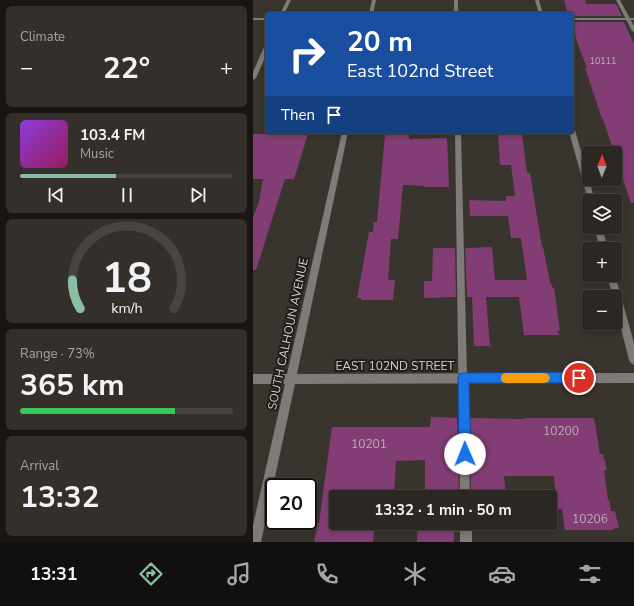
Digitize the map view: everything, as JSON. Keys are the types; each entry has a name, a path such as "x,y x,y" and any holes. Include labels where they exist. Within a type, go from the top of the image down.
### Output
{"street":[{"path":"283,12 289,0"},
{"path":"371,12 374,0"},
{"path":"455,0 456,12"},
{"path":"537,0 540,12"},
{"path":"618,0 634,32"},
{"path":"253,19 265,19"},
{"path":"574,19 634,19"},
{"path":"253,78 265,51"},
{"name":"SOUTH CALHOUN AVENUE","path":"255,542 345,134"},
{"path":"458,134 465,490"},
{"path":"573,134 589,194"},
{"path":"613,282 634,360"},
{"name":"EAST 102ND STREET","path":"253,379 634,378"},
{"path":"466,530 466,542"}],"building":[{"path":"564,0 585,0 586,4 616,4 622,16 574,16 574,12 567,12"},
{"path":"574,22 624,22 634,44 634,203 631,203 622,176 622,146 612,146 585,68 587,68 577,42"},
{"path":"253,134 308,134 294,179 285,179 256,270 253,270 253,218 259,202 263,179 253,179"},
{"path":"385,134 409,134 409,139 447,138 449,187 403,185 398,239 391,239 388,280 395,280 393,300 361,300 361,298 357,298 369,232 373,232 374,222 377,222"},
{"path":"498,134 522,134 527,173 530,173 542,247 550,282 554,288 560,331 557,330 559,335 524,335 519,297 486,297 490,346 474,346 472,297 467,297 465,248 492,247 495,280 527,280 521,238 511,238 508,216 470,216 469,200 506,201 506,196 515,196 511,165 500,165"},
{"path":"433,248 455,248 456,297 424,298 424,281 432,281"},
{"path":"431,417 457,418 459,490 425,490 425,460 396,461 394,490 329,490 329,530 374,530 373,542 314,542 319,523 332,427 430,427"},
{"path":"470,418 594,418 600,454 603,454 607,470 604,470 608,500 611,511 615,511 619,528 612,530 565,530 562,509 557,509 557,490 555,490 554,476 504,476 505,490 471,490"},
{"path":"418,530 459,530 459,532 454,532 454,542 417,542"},
{"path":"473,530 508,530 473,531"}],"slow traffic":[{"path":"506,378 544,378"}],"route":[{"path":"465,454 463,378 579,378"}]}
